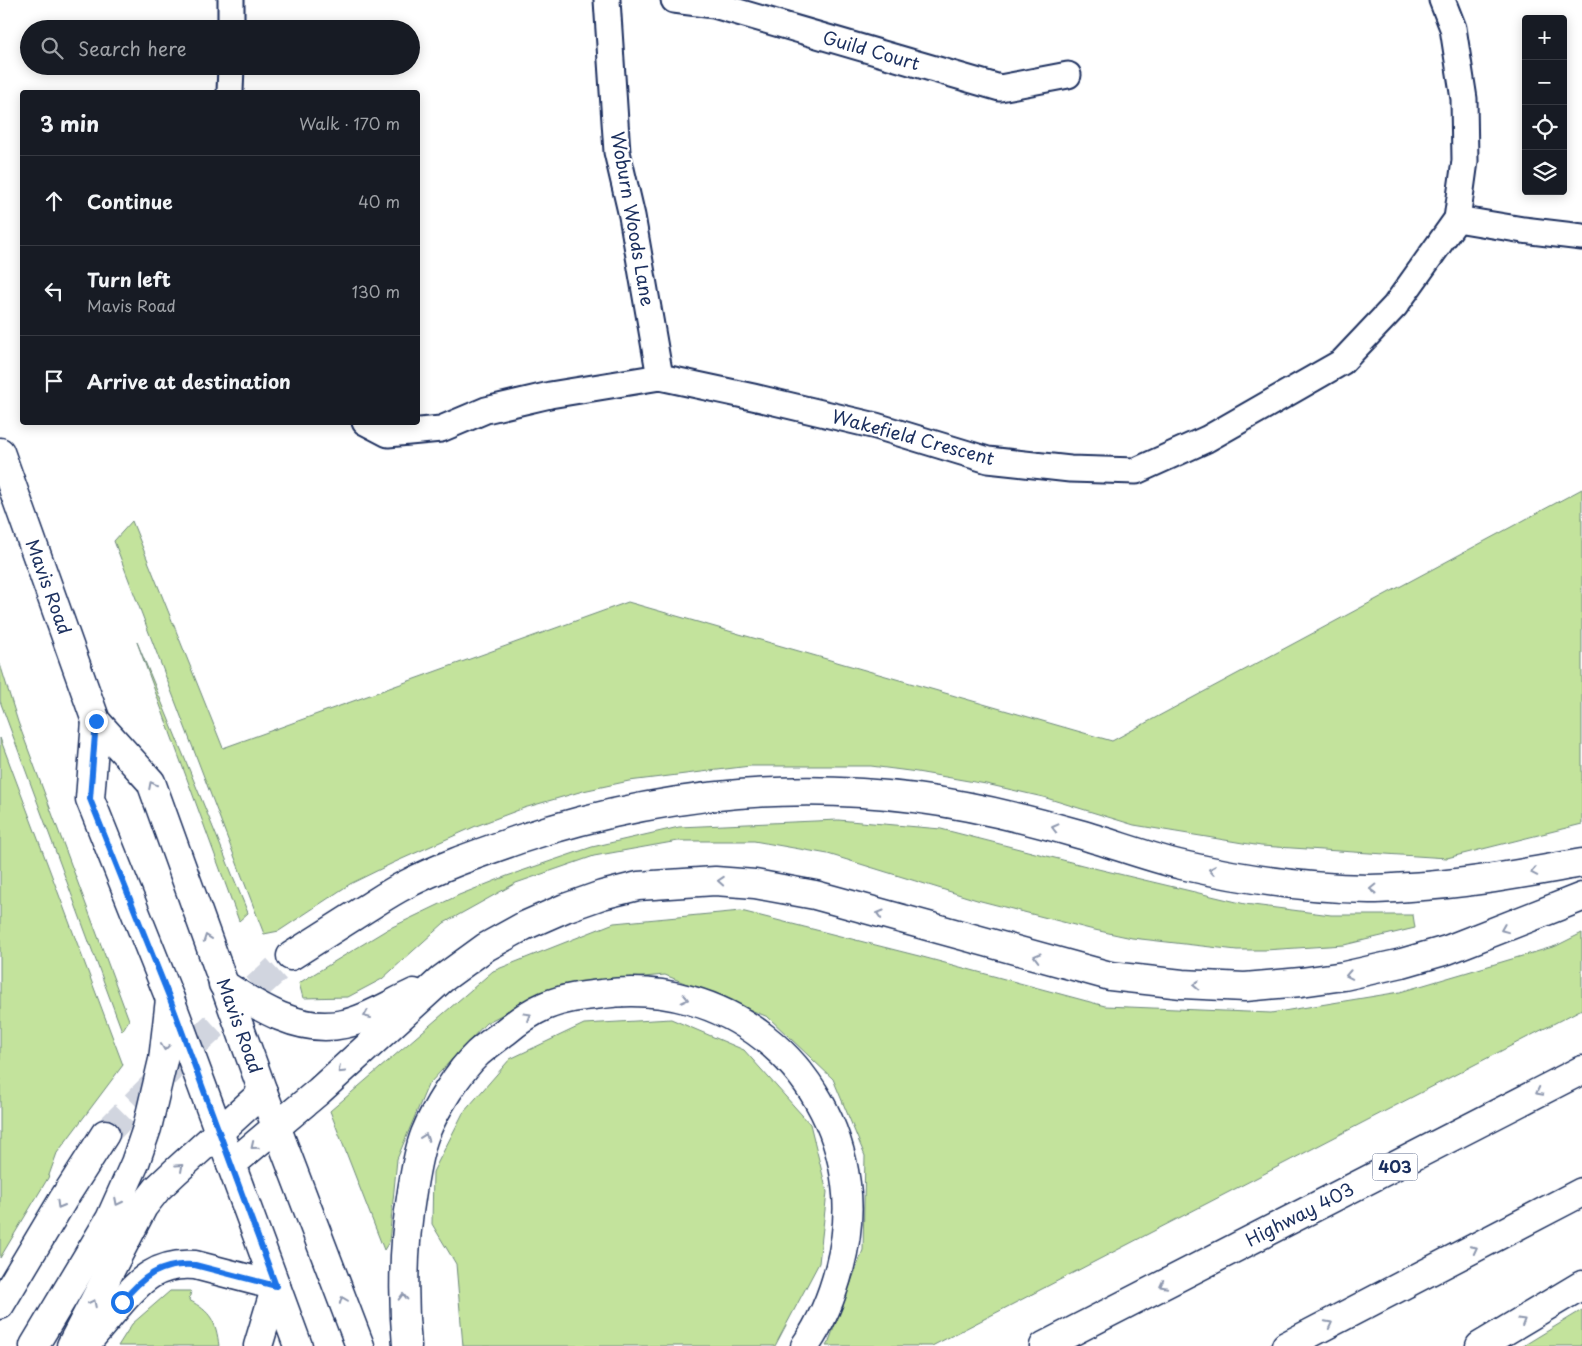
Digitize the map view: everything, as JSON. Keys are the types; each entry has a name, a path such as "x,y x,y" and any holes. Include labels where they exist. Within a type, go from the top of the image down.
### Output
{"main road":[{"name":"Mavis Road","path":"0,452 96,721 152,782 263,1092 360,1346"},
{"name":"Mavis Road","path":"96,721 90,799 170,999 298,1346"},
{"path":"291,956 405,885 474,855 596,816 650,804 710,796 767,792 844,792 916,798 1002,815 1181,864 1303,885 1371,889 1440,885 1497,878 1582,862"},
{"path":"231,1164 277,1128 442,979 486,947 524,926 565,908 602,895 638,886 715,880 755,884 815,895 1110,976 1182,984 1245,987 1344,976 1402,963 1456,947 1582,897"},
{"path":"224,984 258,1007 269,1012 309,1025 328,1026 345,1024 368,1015 442,979"},
{"path":"407,1346 403,1300 404,1255 410,1200 415,1170 425,1135 440,1105 477,1054 543,1006 585,996 636,991 690,1000 715,1009 742,1023 768,1040 787,1056 805,1078 821,1104 838,1145 849,1203 839,1270 821,1318 805,1346"},
{"path":"34,1346 123,1194 147,1128 163,1060 170,999"},
{"name":"Highway 403","path":"1044,1346 1582,1070"},
{"path":"70,1346 143,1207 158,1188 263,1092"},
{"path":"0,1305 105,1134"},
{"path":"1286,1346 1582,1192"},
{"path":"84,1346 134,1286 148,1275 162,1268 185,1264 276,1286 258,1346"},
{"path":"1480,1346 1582,1285"}],"street":[{"path":"231,0 231,20"},
{"name":"Woburn Woods Lane","path":"607,0 617,152 632,216 660,377"},
{"name":"Guild Court","path":"674,0 714,5 1000,88 1068,76"},
{"name":"Wakefield Crescent","path":"371,425 388,434 441,429 486,410 532,399 660,377 876,426 988,460 1070,469 1136,471 1207,439 1342,362 1395,306 1457,219 1465,161 1464,100 1453,28 1442,0"},
{"path":"230,90 231,75"},
{"path":"1457,219 1582,237"}],"green space":[{"path":"1582,489 1582,824 1447,858 1261,846 1134,825 1043,797 986,784 917,772 871,766 750,766 629,781 583,791 524,808 476,826 393,863 350,884 279,931 264,934 114,541 132,521 223,748 628,602 1112,741"},
{"path":"137,642 248,913 239,921"},
{"path":"0,664 18,722 129,1020 122,1031 0,701"},
{"path":"0,738 123,1065 57,1153 48,1178 0,1258"},
{"path":"838,820 941,829 1245,904 1331,915 1413,915 1415,928 1344,945 1265,950 1237,950 1132,938 977,900 828,854 754,841 678,841 594,856 516,883 444,923 382,979 348,997 303,998 299,983 388,929 459,895 507,876 592,847 679,827"},
{"path":"741,911 1105,1006 1271,1013 1400,992 1556,946 1582,933 1582,1009 932,1346 826,1346 863,1250 865,1156 833,1079 768,1017 665,975 560,985 486,1023 428,1085 397,1159 389,1242 384,1250 330,1111 493,971 614,923"},
{"path":"671,1019 744,1050 810,1124 827,1192 819,1263 775,1346 463,1346 456,1264 432,1224 433,1172 463,1113 510,1059 584,1024"},
{"path":"170,1291 191,1291 189,1300 203,1309 211,1318 216,1330 219,1346 118,1346 132,1324"},
{"path":"1582,1310 1582,1346 1523,1346"}],"tunnel":[{"path":"105,1134 200,1039 291,956"}],"route":[{"path":"96,721 90,799 170,999 276,1286 185,1264 162,1268 148,1275 134,1286 122,1302"}]}
